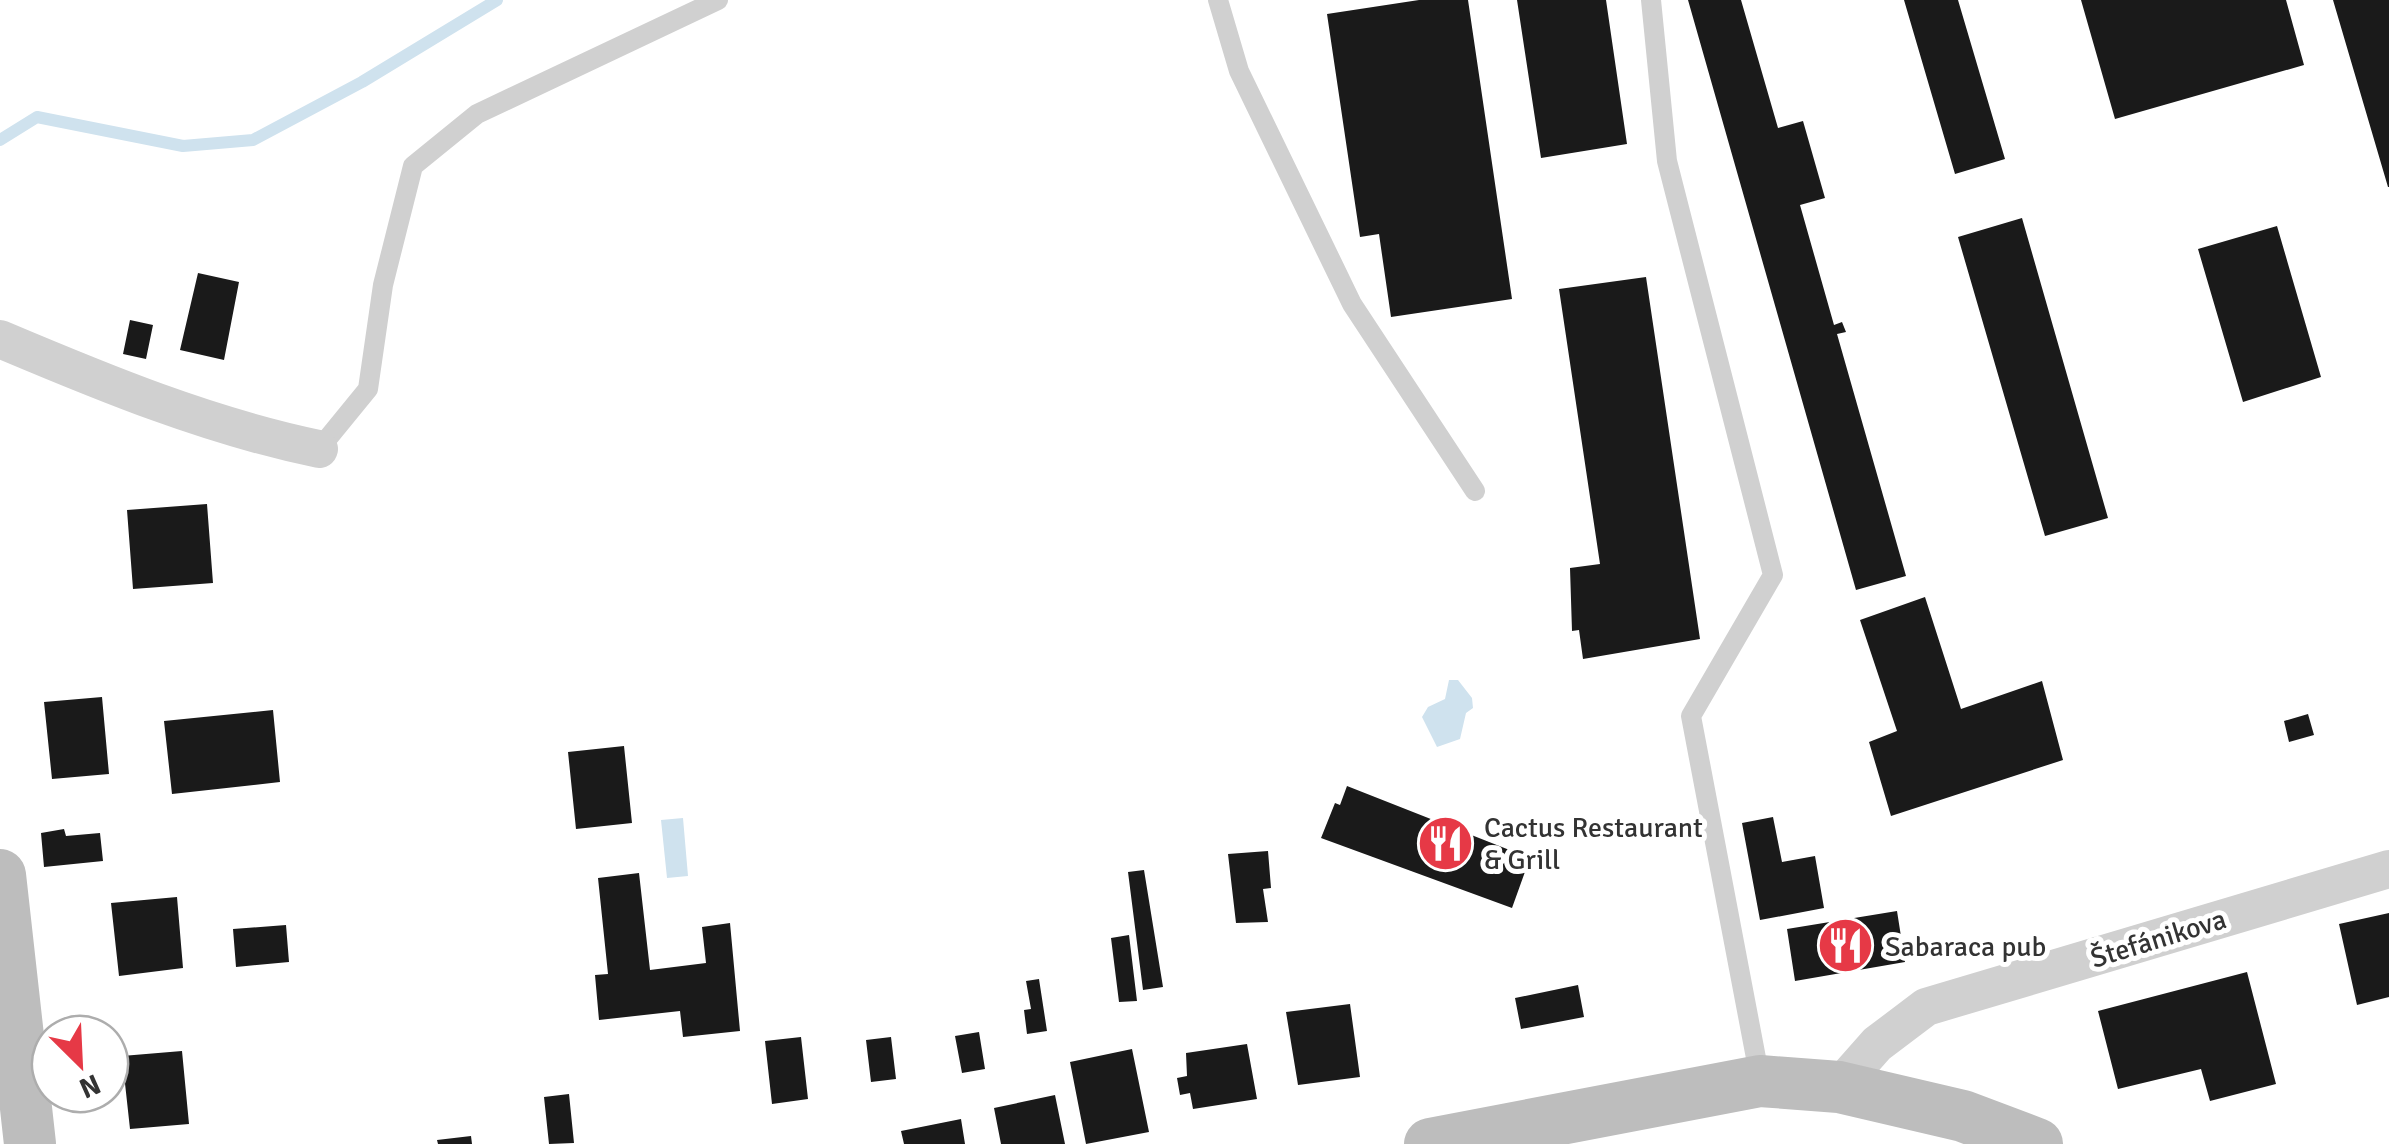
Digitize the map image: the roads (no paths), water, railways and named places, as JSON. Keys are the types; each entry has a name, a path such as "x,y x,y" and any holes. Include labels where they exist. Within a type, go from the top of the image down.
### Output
{"street":[{"path":"0,339 122,391 258,436 319,448"},
{"name":"Štefánikova","path":"1838,1087 1877,1044 1926,1007 2389,869"},
{"path":"0,875 30,1144"},
{"path":"1430,1144 1760,1081 1838,1087 1963,1116 2038,1144"}],"lane":[{"path":"319,448 368,389 383,286 413,166 477,114 718,0"},
{"path":"1218,0 1239,72 1352,304 1475,491"},
{"path":"1651,0 1667,161 1773,575 1690,716 1760,1081"}],"water":[{"path":"1449,680 1458,680 1472,698 1473,708 1466,713 1460,739 1437,747 1422,717 1428,707 1445,699"},
{"path":"683,818 688,876 667,878 661,820"}],"waterway":[{"path":"0,140 37,117 183,146 253,140 362,82 497,0"}],"place":[{"name":"Cactus Restaurant & Grill","path":"1445,843"},
{"name":"Sabaraca pub","path":"1846,946"}]}
